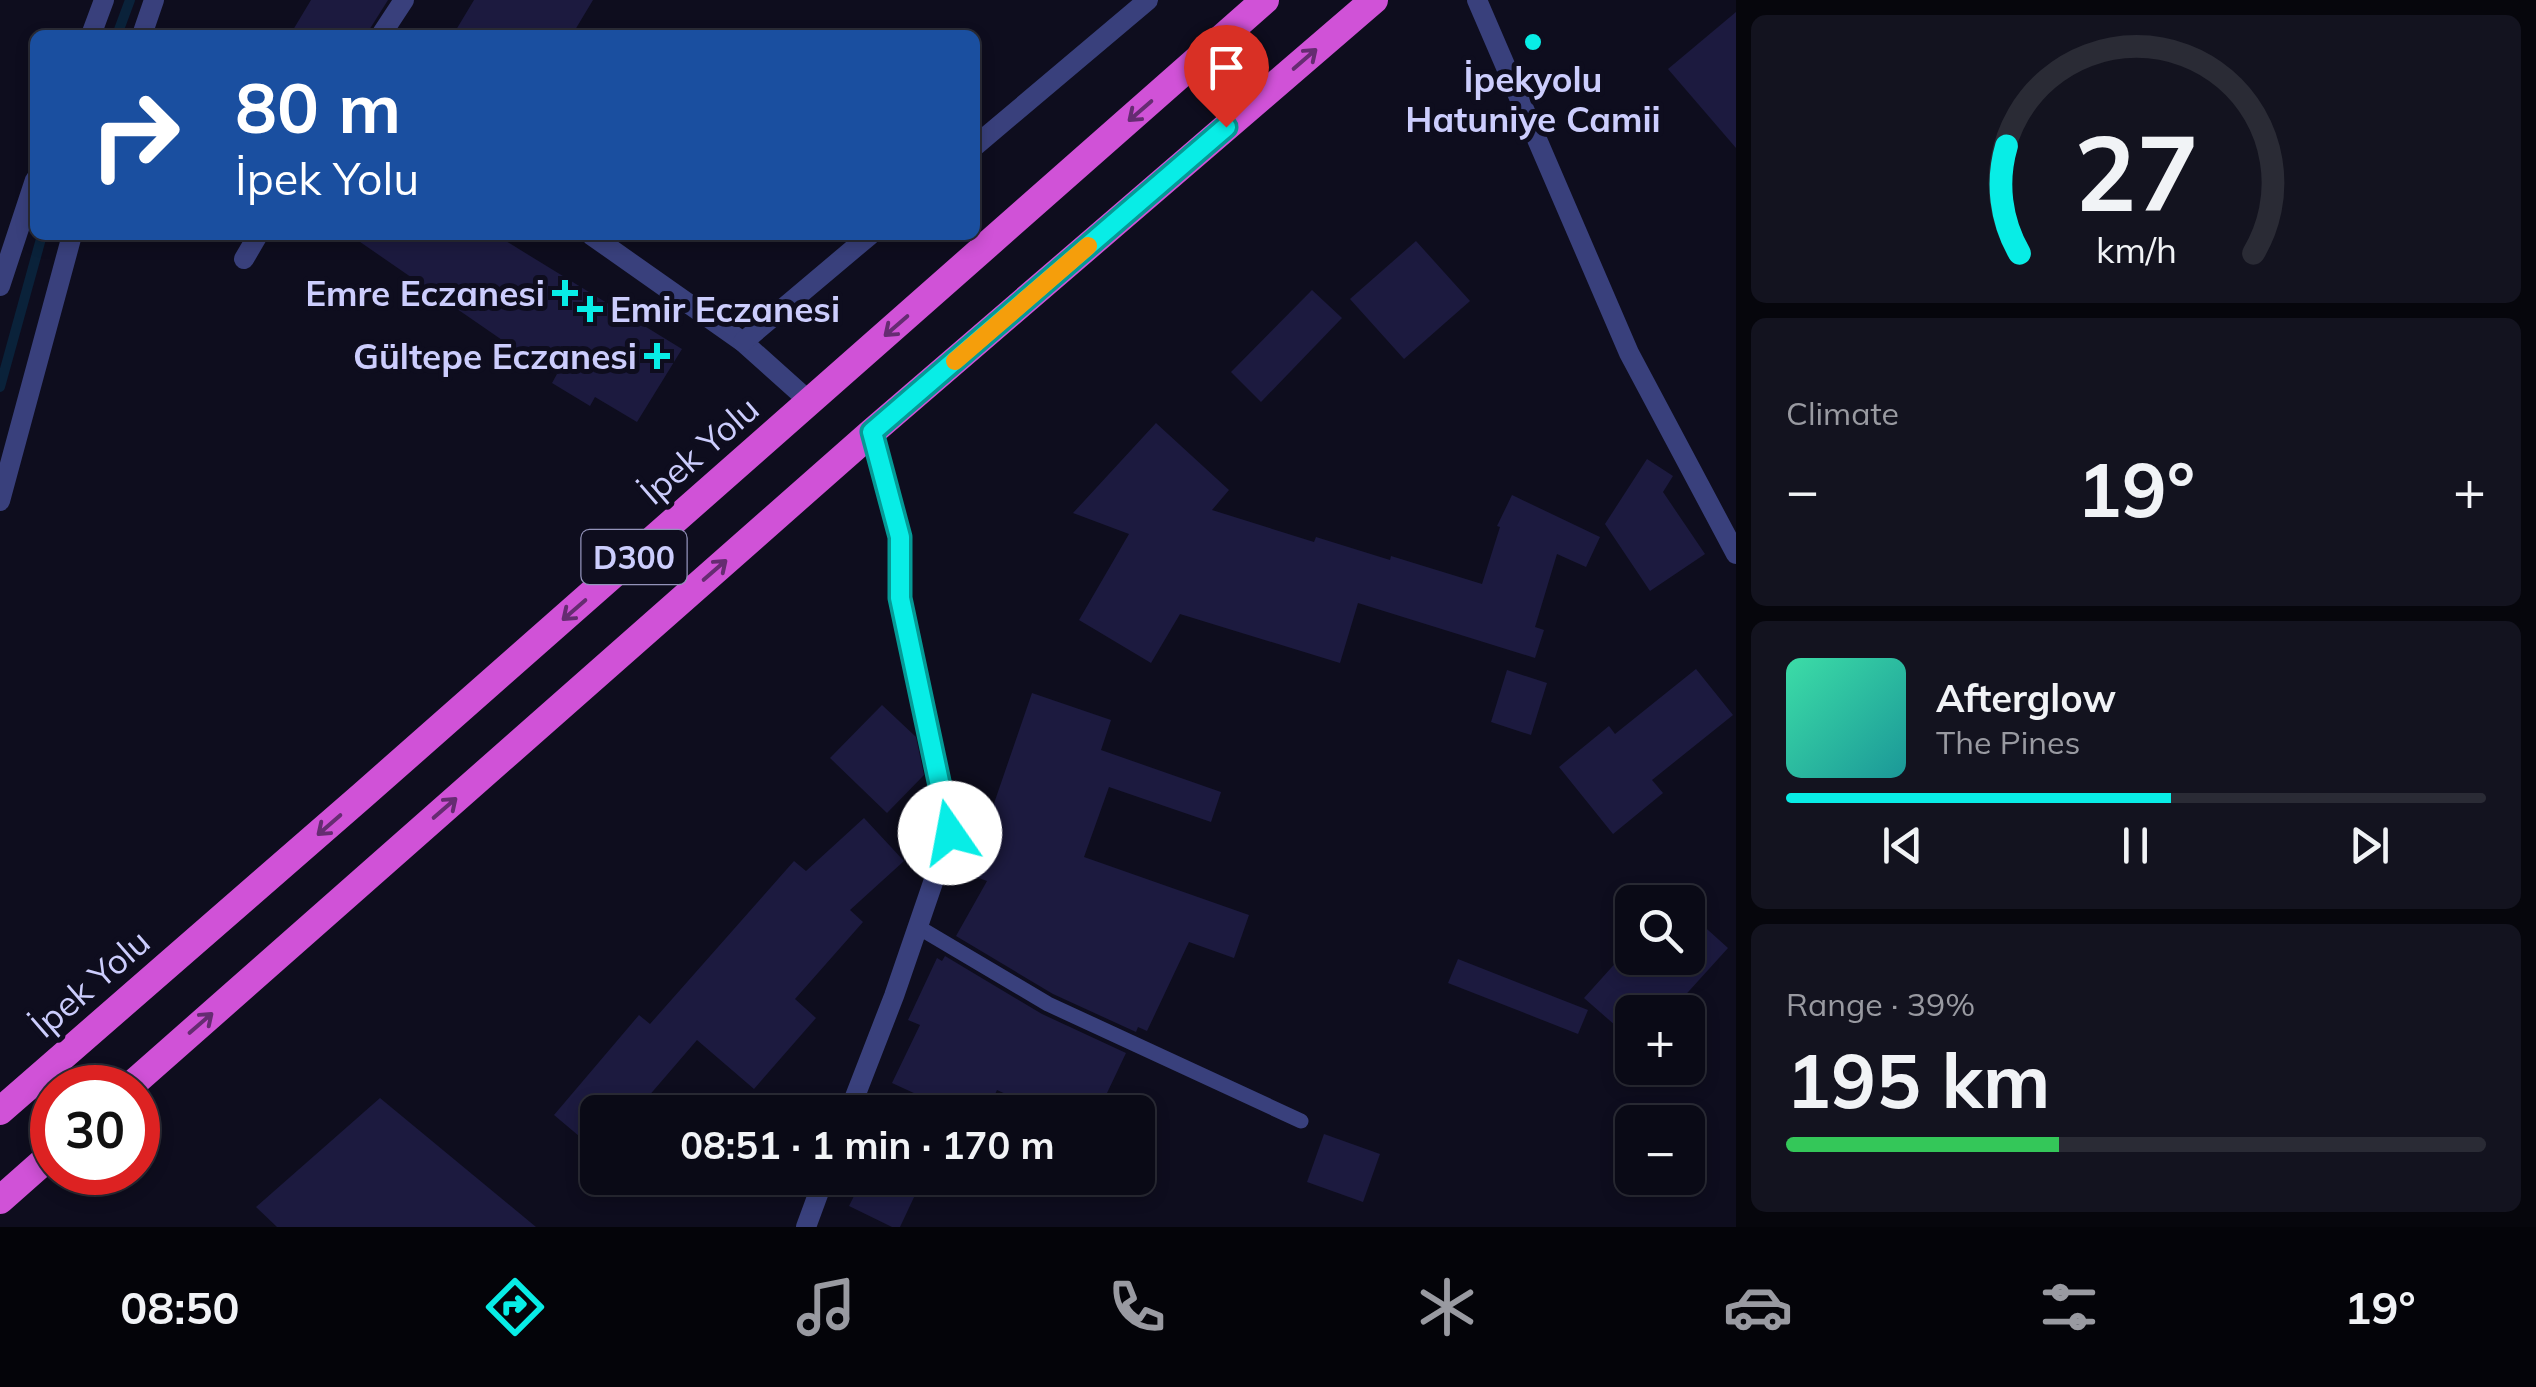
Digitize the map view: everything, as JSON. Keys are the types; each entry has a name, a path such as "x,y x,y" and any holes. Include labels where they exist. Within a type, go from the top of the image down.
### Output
{"highway":[{"name":"İpek Yolu","path":"0,1111 1265,0"},
{"name":"D300","path":"154,1065 872,432 1374,0"},
{"path":"0,1200 30,1173"}],"street":[{"path":"92,30 104,0"},
{"path":"144,30 154,0"},
{"path":"384,30 404,0"},
{"path":"980,142 1148,0"},
{"path":"1477,0 1629,353 1736,554"},
{"path":"0,286 30,195"},
{"path":"0,501 71,240"},
{"path":"244,259 255,240"},
{"path":"597,240 743,342 810,402"},
{"path":"743,342 864,240"},
{"path":"856,1095 950,833 900,598 900,537 872,432"},
{"path":"806,1227 818,1195"}],"lane":[{"path":"918,927 1048,1004 1301,1121"}],"building":[{"path":"311,0 388,0 369,30 293,30"},
{"path":"474,0 593,0 575,30 456,30"},
{"path":"1736,12 1736,148 1668,69"},
{"path":"357,240 504,240 682,349 637,422 595,397 590,406 552,383 557,374"},
{"path":"1416,241 1470,301 1404,359 1350,299"},
{"path":"1312,290 1342,318 1261,402 1231,372"},
{"path":"1156,423 1229,490 1212,510 1314,542 1316,537 1482,584 1500,527 1497,526 1512,495 1600,537 1586,567 1557,554 1535,627 1544,630 1535,658 1358,603 1340,663 1180,614 1151,663 1079,620 1129,534 1073,513"},
{"path":"1647,459 1673,476 1663,492 1705,554 1650,591 1605,524"},
{"path":"1696,669 1733,715 1652,780 1663,793 1613,834 1559,767 1609,726 1615,734"},
{"path":"1507,670 1547,683 1531,735 1491,722"},
{"path":"1032,693 1111,720 1101,750 1221,792 1211,822 1109,787 1084,857 1249,915 1234,958 1189,942 1147,1031 1138,1027 1136,1032 1053,994 956,936 987,881 960,871 980,812 990,815"},
{"path":"882,705 916,737 924,775 887,813 830,758"},
{"path":"864,818 904,861 850,910 863,922 795,999 816,1018 754,1089 697,1040 650,1095 580,1095 580,1137 554,1115 639,1015 650,1024 794,861 806,871"},
{"path":"1705,927 1728,948 1705,973"},
{"path":"945,956 1042,1014 1126,1053 1106,1095 1008,1095 997,1090 995,1095 918,1095 892,1083 920,1025 908,1020 937,958 942,961"},
{"path":"1458,959 1588,1010 1578,1034 1448,983"},
{"path":"1615,964 1615,975 1704,975 1685,995 1615,995 1615,1025 1584,998"},
{"path":"380,1098 536,1227 277,1227 256,1207"},
{"path":"1324,1134 1380,1154 1363,1202 1307,1182"},
{"path":"854,1195 915,1195 900,1227 892,1227 849,1206"}],"waterway":[{"path":"119,30 130,0"},
{"path":"0,387 41,240"}],"slow traffic":[{"path":"955,361 1088,246"}],"place":[{"name":"İpekyolu Hatuniye Camii","path":"1533,42"},
{"name":"Emre Eczanesi","path":"565,293"},
{"name":"Emir Eczanesi","path":"590,309"},
{"name":"Gültepe Eczanesi","path":"657,356"}],"route":[{"path":"950,833 900,598 900,537 872,432 1226,127"}]}
